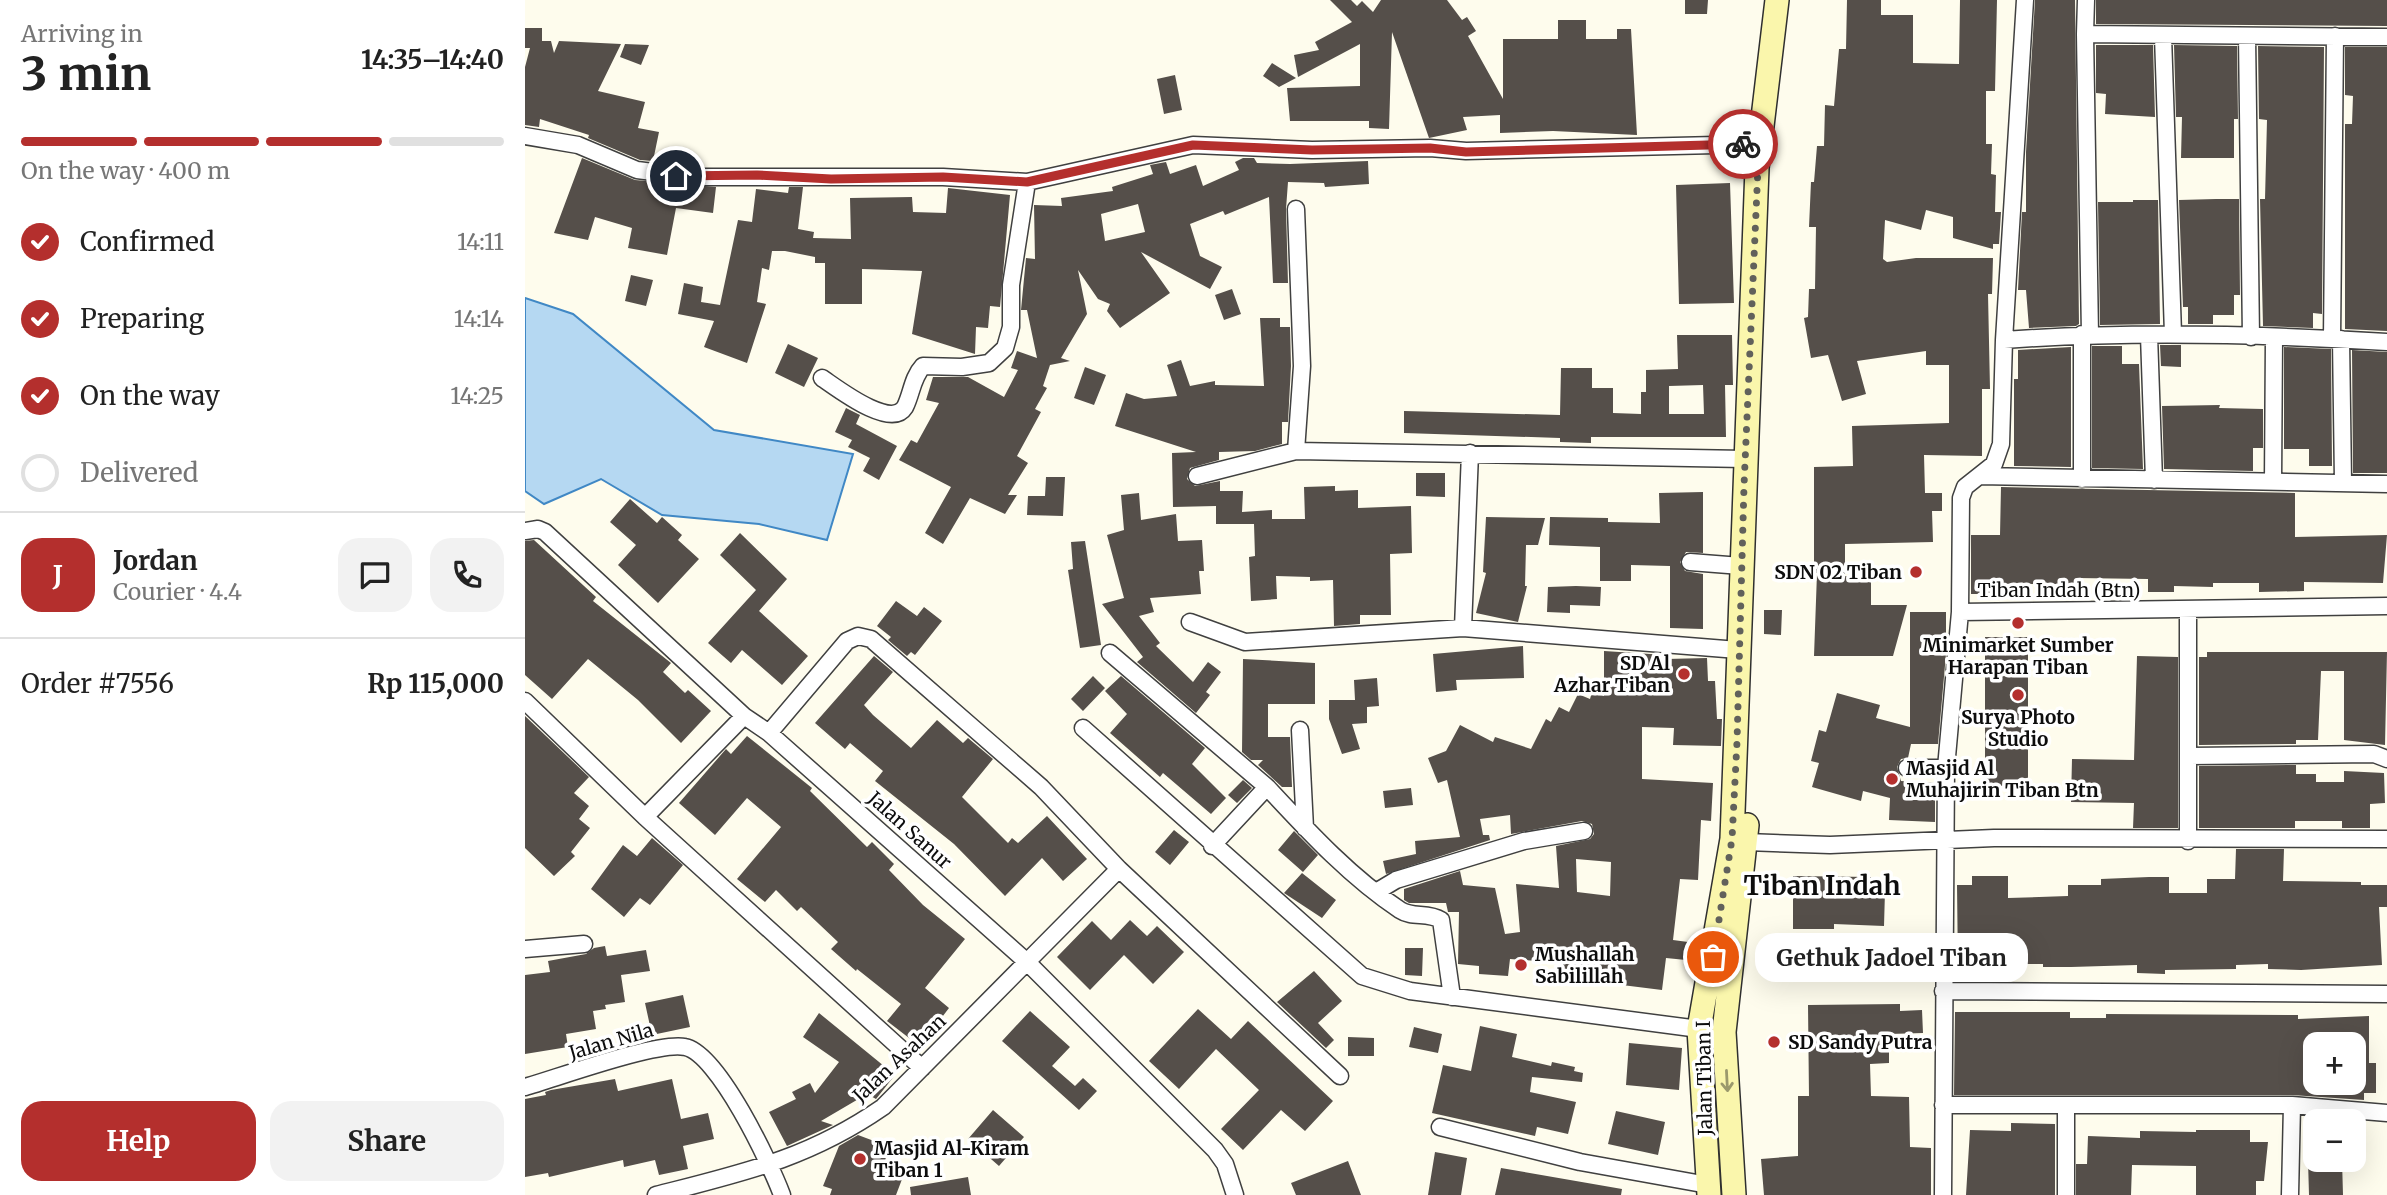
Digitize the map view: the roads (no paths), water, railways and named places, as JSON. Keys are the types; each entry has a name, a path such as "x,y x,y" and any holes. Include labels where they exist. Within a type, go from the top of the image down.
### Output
{"street":[{"name":"Jalan Tiban I","path":"1709,1190 1699,1029 1732,839 1759,144 1777,0"},
{"name":"Jalan Tiban I","path":"1734,1195 1724,1032 1746,842 1749,650 1770,157 1789,0"},
{"path":"1960,612 1961,498 1965,486 1994,464 2000,455 2004,340 2025,0"},
{"path":"2082,479 2086,335 2086,0"},
{"path":"2085,34 2387,37"},
{"path":"2163,36 2173,334"},
{"path":"2247,36 2251,337"},
{"path":"2335,36 2337,339 2343,482"},
{"path":"525,136 578,145 637,170 659,175 757,175 831,179 943,177 1027,182 1193,145 1312,150 1430,148 1466,152 1759,144"},
{"path":"821,378 857,401 885,414 897,414 904,409 917,373 923,366 976,365 989,363 998,356 1005,348 1011,327 1011,285 1027,182"},
{"path":"1296,209 1302,366 1296,451"},
{"path":"2004,340 2173,334 2387,342"},
{"path":"2149,335 2154,480"},
{"path":"2273,482 2274,338"},
{"path":"1197,476 1296,451 1745,459"},
{"path":"1463,628 1470,453"},
{"path":"1979,475 2387,484"},
{"name":"Jalan Sanur","path":"525,531 537,529 545,532 744,716 769,733 1027,962 1215,1150 1225,1164 1235,1195"},
{"path":"1690,562 1741,566"},
{"name":"Tiban Indah (Btn)","path":"1943,1195 1946,768 1960,612 2188,611 2387,606"},
{"path":"2188,611 2188,841"},
{"path":"1190,622 1245,642 1463,628 1738,650"},
{"path":"769,733 847,641 865,636 881,645 1041,787 1119,869 1340,1076"},
{"path":"1110,653 1267,787 1305,828 1376,892 1403,912 1430,915 1441,920 1453,997"},
{"path":"525,701 645,817 922,1068"},
{"path":"645,817 744,716"},
{"path":"1083,728 1212,846 1248,873 1362,976 1410,991 1724,1032"},
{"path":"1300,730 1305,828"},
{"path":"2189,757 2374,754 2387,758"},
{"path":"1907,768 1946,768"},
{"path":"1212,846 1267,787"},
{"path":"1376,892 1395,880 1524,841 1584,831"},
{"path":"1746,842 1830,845 1945,840 2387,839"},
{"name":"Jalan Asahan","path":"656,1195 771,1166 849,1130 883,1107 1119,869"},
{"path":"529,948 584,944"},
{"path":"1943,991 2387,994"},
{"name":"Jalan Nila","path":"525,1087 656,1049 686,1047 708,1060 771,1166 782,1195"},
{"path":"1943,1105 2292,1105 2387,1113"},
{"path":"2066,1105 2066,1195"},
{"path":"2290,1195 2292,1105"},
{"path":"1440,1127 1580,1162 1709,1190"}],"water":[{"path":"525,298 573,314 714,430 853,454 827,540 759,524 662,515 601,479 544,504 525,491"}],"place":[{"name":"SDN 02 Tiban","path":"1916,572"},
{"name":"Minimarket Sumber Harapan Tiban","path":"2018,623"},
{"name":"SD Al Azhar Tiban","path":"1684,674"},
{"name":"Surya Photo Studio","path":"2018,695"},
{"name":"Masjid Al Muhajirin Tiban Btn","path":"1892,779"},
{"name":"Gethuk Jadoel Tiban","path":"1713,957"},
{"name":"Mushallah Sabilillah","path":"1521,965"},
{"name":"SD Sandy Putra","path":"1774,1042"},
{"name":"Masjid Al-Kiram Tiban 1","path":"860,1159"}],"district":[{"name":"Tiban Indah","path":"1822,886"}]}
